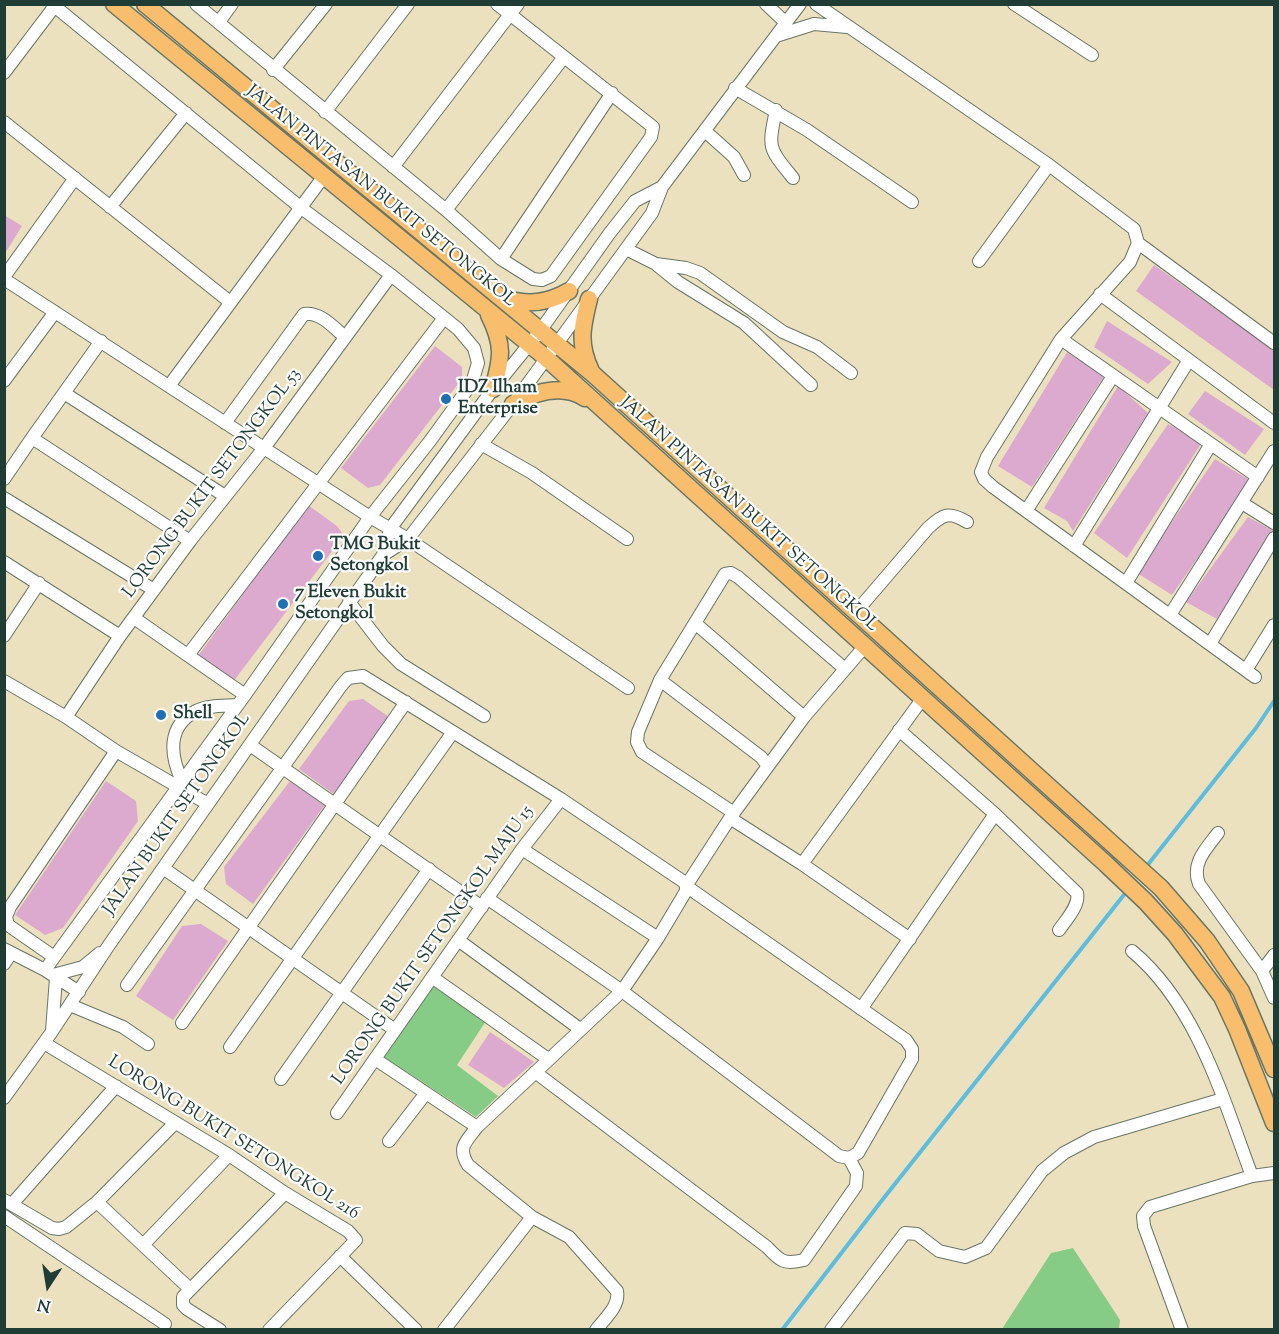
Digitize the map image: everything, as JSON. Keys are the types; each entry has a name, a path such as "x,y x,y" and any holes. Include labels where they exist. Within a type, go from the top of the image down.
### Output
{"main road":[{"name":"JALAN PINTASAN BUKIT SETONGKOL","path":"114,4 321,181 545,357 1107,864 1175,934 1222,997 1275,1123"},
{"name":"JALAN PINTASAN BUKIT SETONGKOL","path":"145,4 338,166 593,374 1161,888 1207,941 1241,991 1275,1069"},
{"path":"501,297 515,302 529,303 557,298 570,291"},
{"path":"589,299 581,336 583,355 593,374"},
{"path":"486,310 498,335 501,362 493,389"},
{"path":"513,404 534,393 558,390 581,395 601,408"}],"street":[{"path":"196,4 273,70 446,210 501,259 533,279 542,280 551,276 651,137 653,127 497,4"},
{"path":"219,22 232,4"},
{"path":"273,70 326,4"},
{"path":"325,112 408,4"},
{"path":"393,167 518,4"},
{"path":"766,4 786,23"},
{"name":"JALAN BUKIT SETONGKOL","path":"383,555 408,539 513,404 652,213 662,187 800,4"},
{"path":"1014,4 1092,55"},
{"path":"4,73 53,6 186,113 304,203 458,329 474,348 478,363 472,383 370,517 241,700 54,957 48,1038"},
{"path":"822,7 1049,165 1134,229 1138,243 1275,343"},
{"path":"776,36 814,24 848,27"},
{"path":"446,210 564,57"},
{"path":"735,88 776,110 912,202"},
{"path":"501,259 612,93"},
{"path":"776,110 771,149 793,178"},
{"path":"110,207 186,113"},
{"path":"4,122 230,303"},
{"path":"705,131 734,157 744,175"},
{"path":"979,261 1049,165"},
{"path":"75,178 4,278 370,517 408,539 628,688"},
{"path":"169,386 321,181"},
{"name":"JALAN BUKIT SETONGKOL","path":"4,1098 383,555 390,529 635,201 662,187"},
{"path":"1138,243 1130,261 1061,339 981,466 981,472 984,479 1026,511 1251,673 1275,625"},
{"path":"626,249 656,264 678,282 744,323 811,385"},
{"path":"656,264 687,268 700,273 783,332 817,347 850,373"},
{"name":"LORONG BUKIT SETONGKOL 53","path":"66,717 120,636 190,541 264,448 391,275"},
{"path":"1100,294 1274,421"},
{"path":"4,381 55,312"},
{"path":"225,423 304,314 313,313 320,316 345,337"},
{"path":"188,655 444,318"},
{"path":"1061,339 1258,477"},
{"path":"4,479 100,341"},
{"path":"1074,546 1189,360"},
{"path":"1026,511 1113,376"},
{"path":"64,393 225,496"},
{"path":"32,438 190,541"},
{"path":"481,444 532,473 627,539"},
{"path":"1126,583 1211,444"},
{"path":"1170,615 1275,451"},
{"path":"4,498 154,590"},
{"path":"1242,503 1275,523"},
{"path":"856,612 940,517 949,515 967,522"},
{"path":"1210,644 1275,538"},
{"path":"4,562 120,636"},
{"path":"845,669 738,577 731,573 725,574 660,680 638,732 637,742 642,752 910,939"},
{"path":"4,636 39,583"},
{"path":"349,602 383,646 401,664 484,716"},
{"path":"134,618 188,655 241,700"},
{"path":"695,623 804,717"},
{"path":"596,1329 615,1306 618,1298 616,1291 569,1237 531,1217 468,1165 462,1155 463,1146 477,1127 622,991 658,938 686,891 686,886 732,815 804,717 865,646"},
{"path":"127,985 281,767 348,678 363,676 561,799 684,882 686,886 906,1040 912,1049 912,1059 858,1153 849,1158 839,1156 622,991 429,869 379,835 281,767 250,745"},
{"path":"660,680 761,757 768,766"},
{"path":"4,681 66,717 116,751 180,784 208,804"},
{"path":"802,864 923,698"},
{"path":"180,784 174,752 174,732 181,723 197,711 241,700"},
{"path":"182,1023 406,702"},
{"path":"899,729 996,814 1077,893 1076,904 1059,930"},
{"path":"230,1047 453,732"},
{"path":"54,957 8,925 6,917 10,907 116,751"},
{"name":"LORONG BUKIT SETONGKOL MAJU 15","path":"337,1113 484,902 561,799"},
{"path":"861,1009 996,814"},
{"path":"1218,833 1200,856 1195,875 1199,884 1262,972 1275,998"},
{"path":"522,849 658,938"},
{"path":"163,868 395,1030"},
{"path":"281,1078 429,869"},
{"path":"458,940 580,1029"},
{"path":"52,974 83,967 109,945"},
{"path":"4,964 8,951 52,974 79,992"},
{"path":"1132,951 1144,961 1166,987 1192,1027 1223,1099 1252,1176"},
{"path":"1262,972 1275,955"},
{"path":"432,977 548,1059"},
{"path":"70,1005 123,1027 148,1044"},
{"name":"LORONG BUKIT SETONGKOL 216","path":"48,1038 116,1086 229,1155 353,1236 356,1240 269,1329"},
{"path":"375,1059 477,1127"},
{"path":"535,1072 767,1247 778,1259 790,1264 804,1260 856,1186 857,1173 849,1158"},
{"path":"116,1086 8,1202 52,1228 66,1227 96,1202 175,1123"},
{"path":"389,1141 426,1093"},
{"path":"848,1329 834,1326 905,1233 917,1234 939,1251 965,1257 986,1248 1042,1171 1064,1153 1094,1137 1223,1099"},
{"path":"143,1245 229,1155"},
{"path":"1182,1329 1144,1226 1143,1216 1150,1207 1252,1176 1275,1173"},
{"path":"220,1329 183,1305 186,1293 285,1193"},
{"path":"96,1202 143,1245 186,1293"},
{"path":"4,1216 165,1324"},
{"path":"444,1329 531,1217"},
{"path":"340,1256 416,1329"}],"green space":[{"path":"433,986 486,1021 457,1065 498,1096 476,1117 384,1057"},
{"path":"1073,1248 1120,1320 1119,1329 1002,1329 1051,1253"}],"building":[{"path":"4,215 22,226 4,255"},
{"path":"1154,265 1274,350 1274,390 1136,291"},
{"path":"1107,321 1172,362 1148,384 1094,347"},
{"path":"435,346 462,367 462,379 380,485 368,488 341,468"},
{"path":"1069,349 1106,373 1032,487 998,466"},
{"path":"1118,386 1148,413 1073,531 1067,521 1044,508"},
{"path":"1205,391 1264,429 1245,455 1188,414"},
{"path":"1168,424 1203,441 1127,558 1094,533"},
{"path":"1215,459 1251,481 1172,595 1137,573"},
{"path":"308,505 337,526 342,533 339,542 233,682 198,656"},
{"path":"1248,517 1274,531 1217,619 1186,602"},
{"path":"363,699 389,717 335,795 299,769 349,701"},
{"path":"106,781 136,801 138,821 63,928 45,935 15,915"},
{"path":"290,781 325,805 253,904 226,884 224,867"},
{"path":"201,924 228,941 173,1020 136,996 182,926"},
{"path":"490,1032 534,1062 504,1088 468,1065"}],"waterway":[{"path":"1146,867 1256,728 1274,701"},
{"path":"782,1330 1127,891"}],"place":[{"name":"IDZ Ilham Enterprise","path":"446,399"},
{"name":"TMG Bukit Setongkol","path":"318,556"},
{"name":"7 Eleven Bukit Setongkol","path":"283,604"},
{"name":"Shell","path":"161,715"}]}
